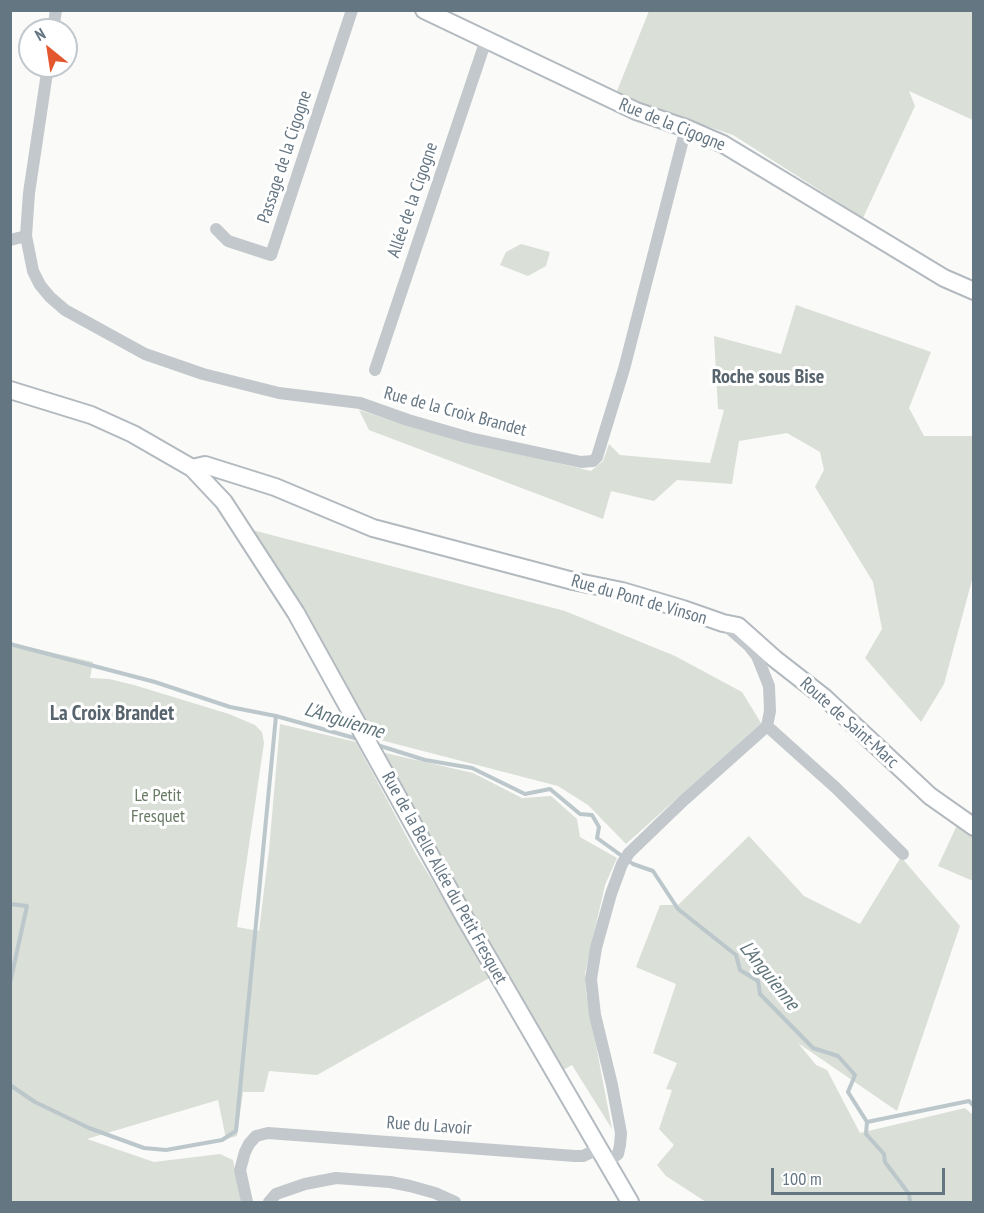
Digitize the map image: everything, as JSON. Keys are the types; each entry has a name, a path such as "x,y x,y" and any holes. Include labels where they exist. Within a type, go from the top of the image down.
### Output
{"street":[{"name":"Passage de la Cigogne","path":"216,228 228,241 271,255 352,10"},
{"name":"Rue de la Cigogne","path":"424,10 636,111 686,128 723,144 944,278 974,291"},
{"name":"Allée de la Cigogne","path":"375,370 486,40"},
{"path":"10,240 26,236 29,193 46,78"},
{"name":"Rue de la Croix Brandet","path":"26,236 33,271 50,297 65,310 145,354 203,374 251,387 360,403 470,438 581,462 593,461 597,457 624,369 686,128"},
{"path":"10,390 91,416 133,434 192,468"},
{"name":"Rue du Pont de Vinson","path":"192,468 205,465 275,487 373,528 573,581 622,591 723,623 748,645 761,664 769,686 770,711 766,726"},
{"name":"Rue de la Belle Allée du Petit Fresquet","path":"192,468 224,502 296,613 626,1201"},
{"name":"Route de Saint-Marc","path":"723,623 738,626 775,659 825,698 930,796 974,827"},
{"path":"602,1156 618,1154 621,1133 595,1015 591,979 596,948 611,894 625,859 683,801 766,726 836,788 903,854"},
{"name":"Rue du Lavoir","path":"247,1203 240,1170 249,1144 256,1136 268,1133 575,1156 602,1156"},
{"path":"269,1203 276,1194 305,1184 336,1178 390,1182 410,1186 435,1193 455,1203"}],"green space":[{"path":"649,11 973,11 973,120 909,91 915,106 863,218 733,135 634,102 617,91"},
{"path":"521,244 550,252 546,266 528,276 500,265 506,252"},
{"path":"796,305 931,352 909,408 924,436 974,436 972,580 944,684 921,722 865,658 882,629 873,582 815,487 824,470 820,452 787,433 739,441 732,484 677,480 654,501 611,491 603,519 369,430 359,410 426,431 591,471 603,461 609,444 620,455 710,463 724,410 718,409 714,336 781,354"},
{"path":"252,530 565,611 675,656 742,692 761,723 626,844 588,805 558,786 369,737"},
{"name":"Le Petit Fresquet","path":"11,643 93,662 90,678 109,679 134,685 229,714 255,725 262,732 264,743 237,927 259,931 280,724 356,742 416,854 491,977 317,1075 269,1071 264,1092 243,1092 237,1136 226,1139 218,1100 87,1139 154,1162 220,1154 233,1160 241,1202 11,1202"},
{"path":"381,752 473,773 522,798 551,796 577,819 580,837 617,858 605,885 585,973 586,993 612,1129 572,1065 561,1071"},
{"path":"957,825 973,835 973,881 938,866"},
{"path":"749,836 804,896 860,924 901,857 960,926 897,1111 798,1043 816,1065 827,1070 860,1133 965,1108 973,1115 973,1202 706,1202 666,1176 657,1165 674,1145 659,1129 672,1090 666,1089 677,1063 653,1053 676,984 636,967 660,905 678,905"}],"waterway":[{"name":"L'Anguienne","path":"10,644 155,682 230,707 276,716 358,739"},
{"name":"L'Anguienne","path":"10,1085 35,1102 89,1128 144,1148 166,1150 222,1140 236,1131 276,716"},
{"name":"L'Anguienne","path":"374,744 425,760 472,768 525,794 550,789 580,814 592,815 599,827 597,838 633,864 653,871 678,909 736,955 740,970 758,981 760,994 813,1048 838,1056 855,1075 848,1092 867,1122 969,1101 974,1106"},
{"name":"L'Anguienne","path":"10,904 27,906 10,983"},
{"name":"L'Anguienne","path":"867,1122 866,1134 884,1154 885,1162 909,1194 910,1202"}],"district":[{"name":"Roche sous Bise","path":"768,377"},
{"name":"La Croix Brandet","path":"112,714"}]}
